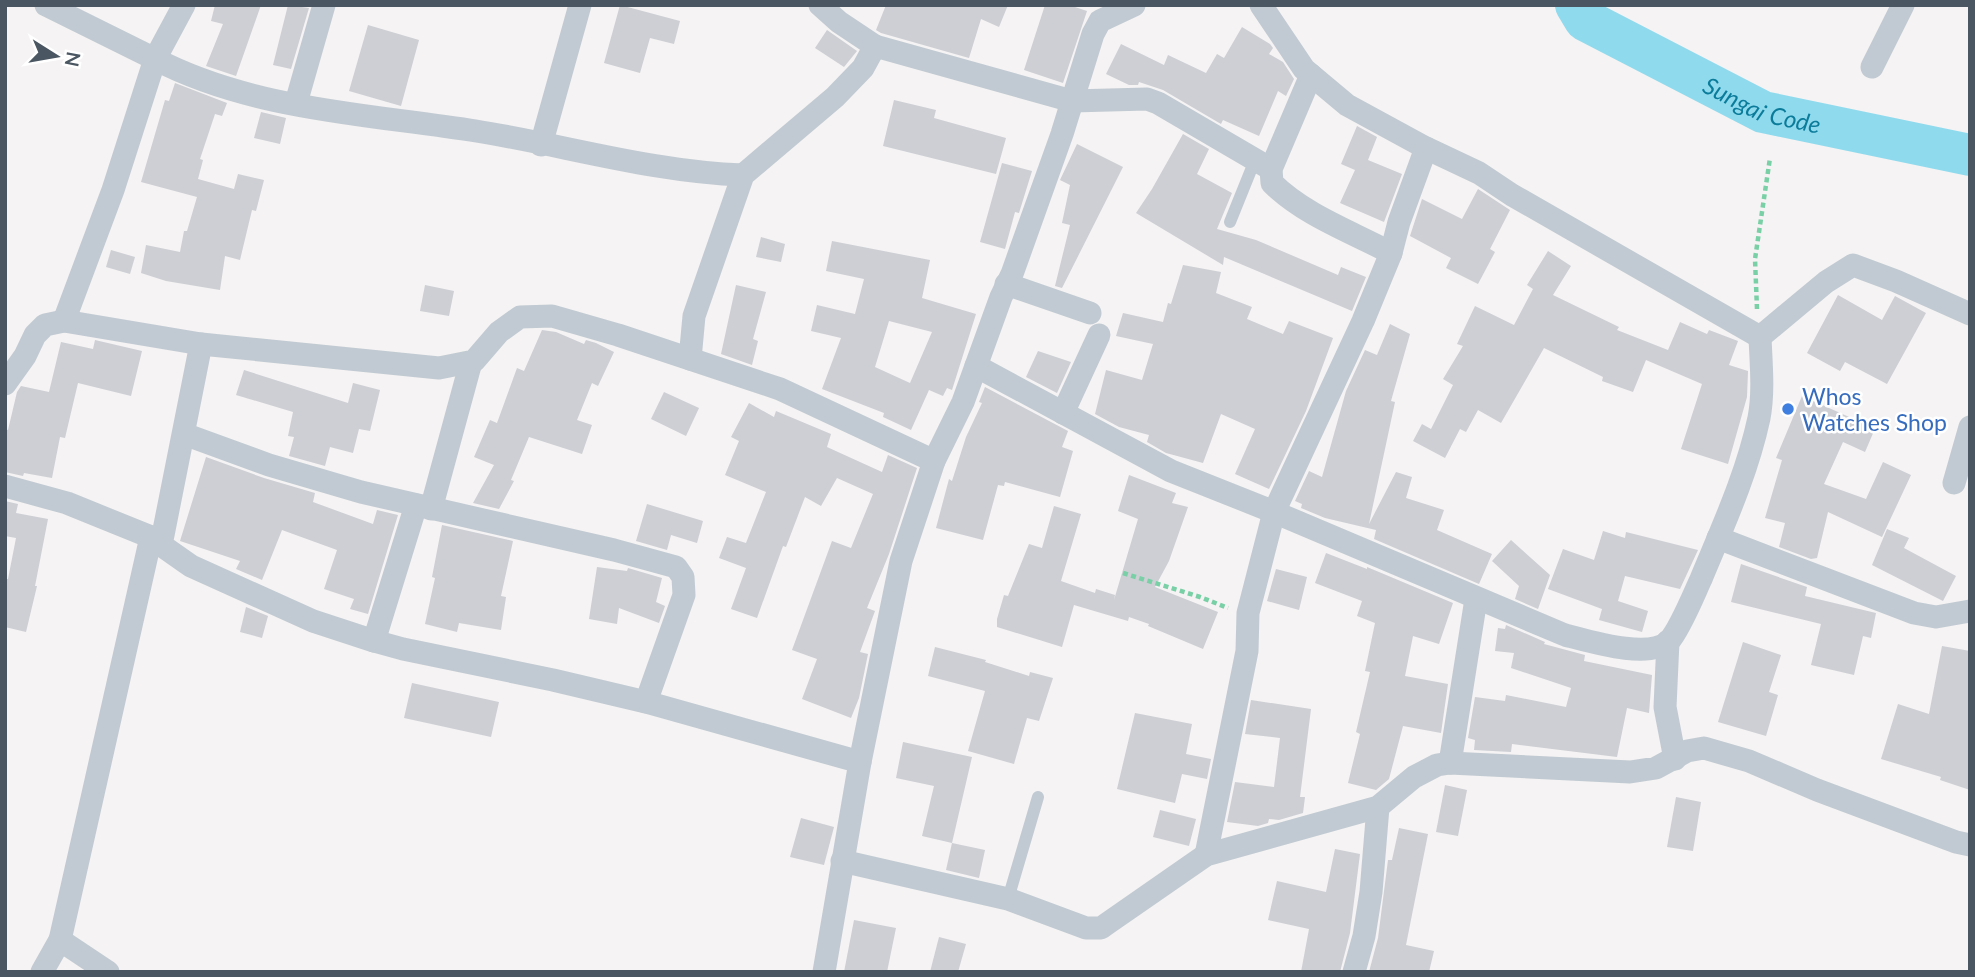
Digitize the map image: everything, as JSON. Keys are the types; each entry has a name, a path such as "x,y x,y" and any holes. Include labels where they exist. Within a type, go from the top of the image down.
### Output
{"street":[{"path":"46,5 155,59 225,88 385,119 478,131 541,145 713,174 743,175"},
{"path":"65,321 109,201 155,59 184,5"},
{"path":"296,103 324,5"},
{"path":"541,145 580,5"},
{"path":"820,5 839,22 875,46 1072,101 1147,99 1158,103 1263,164 1272,183 1305,208 1391,253"},
{"path":"824,972 860,762 901,561 934,461 963,402 1006,285 1072,101 1093,34 1100,21 1134,5"},
{"path":"1261,5 1283,40 1311,75 1347,106 1479,173 1512,195 1760,337"},
{"path":"1872,67 1903,5"},
{"path":"690,359 694,316 743,175 835,97 863,68 875,46"},
{"path":"1263,164 1311,75"},
{"path":"1206,855 1247,651 1248,613 1274,512 1352,345 1391,253 1426,148"},
{"path":"1760,337 1826,282 1853,265 1970,314"},
{"path":"1006,285 1090,313"},
{"path":"5,385 25,356 35,335 45,325 65,321 201,344 439,368 474,361 499,332 520,317 552,316 780,389 934,461"},
{"path":"1063,413 1099,335"},
{"path":"1675,759 1665,707 1668,641 1689,606 1737,495 1759,415 1762,366 1760,337"},
{"path":"41,972 60,940 184,434 201,344"},
{"path":"374,640 423,507 471,362"},
{"path":"976,366 1171,471 1565,635 1613,647 1650,649 1668,641"},
{"path":"1954,482 1970,427"},
{"path":"184,434 269,465 361,492 614,550 676,567 683,578 684,595 646,702"},
{"path":"5,486 67,503 156,541 191,566 313,621 403,649 646,702 860,762"},
{"path":"1718,538 1914,613 1936,617 1970,611"},
{"path":"1450,763 1476,598"},
{"path":"842,861 1007,899 1094,929 1108,923 1206,855 1378,807 1414,777 1437,765 1450,763 1630,772 1656,768 1687,751 1704,748 1970,845"},
{"path":"1354,972 1364,936 1371,892 1378,807"},
{"path":"60,940 108,972"}],"lane":[{"path":"1230,222 1263,164"},
{"path":"1007,899 1038,797"}],"path":[{"path":"1760,337 1755,259 1770,158"},
{"path":"1123,573 1200,597 1241,614 1248,613"}],"building":[{"path":"215,5 261,5 236,76 206,66 223,24 211,21"},
{"path":"288,5 309,8 291,69 273,65"},
{"path":"620,5 680,21 674,44 650,38 640,73 604,63"},
{"path":"886,5 1008,5 999,27 981,19 969,58 876,30"},
{"path":"1045,5 1069,5 1087,11 1063,83 1024,70"},
{"path":"368,25 419,40 401,106 349,91"},
{"path":"1242,27 1270,44 1273,48 1269,54 1283,62 1294,79 1286,96 1278,91 1259,136 1223,120 1221,124 1163,90 1139,82 1138,85 1129,85 1106,74 1121,44 1164,65 1168,55 1206,73 1217,54 1224,58"},
{"path":"827,30 857,51 844,67 815,48"},
{"path":"175,83 227,103 222,116 215,114 200,159 203,160 198,179 234,189 238,174 264,180 256,211 252,210 240,260 225,256 220,290 166,281 141,273 146,245 180,252 184,231 187,231 197,197 141,182 165,100 169,101"},
{"path":"894,100 936,110 934,118 1006,138 996,174 883,146"},
{"path":"261,112 286,118 280,144 254,138"},
{"path":"1357,126 1377,137 1368,160 1402,174 1384,222 1340,203 1355,170 1341,164"},
{"path":"1183,134 1209,149 1197,174 1232,193 1217,229 1256,240 1338,275 1341,267 1366,277 1352,311 1224,257 1223,265 1136,213"},
{"path":"1077,144 1123,167 1062,288 1055,286 1070,225 1062,223 1070,185 1060,180"},
{"path":"1002,163 1032,171 1019,213 1015,212 1005,249 980,242"},
{"path":"1478,189 1510,210 1490,249 1495,252 1478,284 1446,268 1451,258 1410,236 1422,199 1462,219"},
{"path":"761,237 785,244 781,262 756,257"},
{"path":"832,241 930,260 922,298 976,314 952,390 947,388 943,396 929,390 911,430 883,417 884,413 822,389 841,338 811,331 817,305 855,314 864,279 826,271","holes":["889,321 932,332 910,383 875,367"]},
{"path":"111,250 135,257 130,274 106,267"},
{"path":"1548,251 1571,266 1553,295 1619,327 1617,330 1668,350 1680,322 1707,334 1709,330 1738,341 1729,365 1748,371 1747,397 1728,464 1681,449 1702,384 1646,360 1633,392 1602,381 1603,377 1544,348 1501,423 1478,410 1466,432 1460,429 1445,458 1413,441 1422,424 1431,429 1453,385 1443,379 1463,346 1457,344 1475,306 1514,325 1533,289 1527,285"},
{"path":"1183,265 1221,272 1216,293 1252,307 1247,319 1283,334 1289,321 1333,338 1306,411 1269,489 1235,474 1255,429 1221,414 1203,463 1166,453 1147,442 1149,435 1119,427 1095,414 1106,370 1142,380 1153,344 1116,336 1123,313 1163,322"},
{"path":"425,285 454,291 449,316 420,311"},
{"path":"736,285 766,292 753,339 758,341 752,365 721,354"},
{"path":"1838,295 1882,320 1895,296 1926,313 1887,384 1845,362 1840,371 1807,353"},
{"path":"1390,324 1410,334 1391,401 1395,402 1369,524 1396,472 1412,477 1406,498 1444,510 1437,530 1492,554 1479,584 1374,539 1376,530 1325,518 1301,508 1302,504 1295,501 1309,471 1322,477 1346,391 1365,350 1377,355"},
{"path":"542,330 556,332 584,344 586,340 596,343 614,352 598,386 592,383 577,420 592,425 582,454 529,437 511,480 514,481 499,509 473,503 494,465 474,457 490,420 497,423 517,368 524,371"},
{"path":"95,340 142,351 131,396 78,383 65,438 60,437 52,478 5,472 5,429 8,430 17,392 21,386 49,392 61,342 93,349"},
{"path":"1038,351 1071,362 1057,393 1026,377"},
{"path":"244,370 348,403 353,383 380,390 370,431 359,429 353,453 330,447 325,466 289,456 294,437 288,436 293,412 236,395"},
{"path":"985,387 1068,431 1062,447 1073,451 1060,497 1005,482 1004,486 998,485 983,540 936,528 949,479 952,481 966,437 982,403 979,402"},
{"path":"664,392 699,408 686,436 651,419"},
{"path":"1802,396 1856,420 1858,415 1877,424 1865,452 1843,442 1824,484 1866,499 1883,462 1911,475 1882,537 1828,512 1817,558 1811,559 1779,547 1785,523 1765,518 1782,460 1776,458"},
{"path":"749,403 774,417 776,411 831,434 827,447 882,472 888,455 917,468 889,554 867,608 875,611 860,652 868,654 859,698 851,718 802,699 817,659 792,650 832,541 851,548 873,494 837,478 821,506 805,497 786,547 783,546 757,618 731,609 746,568 719,558 727,537 746,543 766,492 725,475 739,441 731,437"},
{"path":"206,457 315,493 313,502 373,524 377,510 398,515 368,614 350,609 354,599 324,589 337,550 282,530 262,580 236,569 240,561 180,541"},
{"path":"1129,475 1176,493 1172,503 1188,507 1169,561 1155,587 1218,612 1203,649 1129,617 1128,621 1074,605 1062,647 997,627 1004,595 1008,596 1029,544 1042,548 1054,506 1081,514 1061,581 1095,593 1096,589 1115,595 1114,600 1138,519 1118,511"},
{"path":"5,501 18,504 16,513 48,519 26,632 5,627 5,579 8,579 16,538 5,536"},
{"path":"647,504 703,521 697,543 671,535 667,550 636,541"},
{"path":"442,525 513,541 501,596 506,597 501,630 459,623 457,632 425,624"},
{"path":"1887,529 1909,538 1904,548 1956,576 1943,601 1872,565"},
{"path":"1603,531 1625,538 1626,532 1698,550 1680,589 1625,576 1618,601 1648,611 1642,632 1599,620 1602,609 1548,589 1563,549 1594,560"},
{"path":"1511,540 1550,575 1538,609 1515,599 1519,586 1492,561"},
{"path":"1326,553 1453,603 1439,644 1413,636 1405,676 1448,684 1441,733 1403,726 1389,779 1376,790 1348,783 1360,734 1356,732 1370,672 1365,671 1375,623 1357,616 1362,601 1315,583"},
{"path":"1741,564 1807,587 1805,596 1876,613 1871,638 1863,636 1854,675 1811,665 1821,624 1731,602"},
{"path":"597,567 627,571 628,568 662,578 656,602 665,606 659,623 619,608 617,624 589,619"},
{"path":"1276,569 1307,577 1299,610 1267,601"},
{"path":"246,607 268,616 262,638 240,632"},
{"path":"1506,625 1545,642 1544,644 1585,655 1584,661 1652,675 1649,713 1627,708 1617,757 1512,744 1511,752 1474,750 1475,740 1468,738 1475,697 1505,701 1506,695 1566,707 1571,688 1511,668 1514,653 1495,651 1498,628 1505,629"},
{"path":"1743,642 1781,655 1769,692 1778,695 1766,736 1718,722"},
{"path":"1942,646 1970,651 1970,790 1940,780 1941,777 1881,759 1898,704 1929,714"},
{"path":"935,647 986,660 985,662 1029,676 1030,672 1053,678 1039,721 1027,718 1014,764 968,751 985,691 928,676"},
{"path":"412,683 499,702 491,737 404,718"},
{"path":"1251,700 1311,709 1300,797 1305,797 1303,813 1279,820 1269,819 1268,823 1258,826 1227,822 1235,782 1274,787 1280,738 1245,734"},
{"path":"1135,713 1192,724 1186,754 1211,759 1207,779 1182,774 1175,803 1117,789"},
{"path":"903,742 972,757 952,843 922,836 934,786 896,778"},
{"path":"1445,785 1467,790 1458,836 1436,832"},
{"path":"1676,797 1701,802 1693,851 1667,847"},
{"path":"1160,810 1196,819 1189,846 1153,837"},
{"path":"801,818 834,827 824,865 790,857"},
{"path":"1399,828 1428,834 1406,945 1434,951 1429,972 1369,972 1378,938 1388,860 1392,860"},
{"path":"952,843 985,850 979,878 946,870"},
{"path":"1335,849 1360,854 1350,933 1340,972 1301,972 1309,929 1268,920 1277,881 1326,892"},
{"path":"854,920 896,928 887,972 844,972"},
{"path":"939,937 966,944 958,972 930,972"}],"waterway":[{"name":"Sungai Code","path":"1576,5 1585,20 1763,112 1970,155"}],"place":[{"name":"Whos Watches Shop","path":"1788,409"}]}
